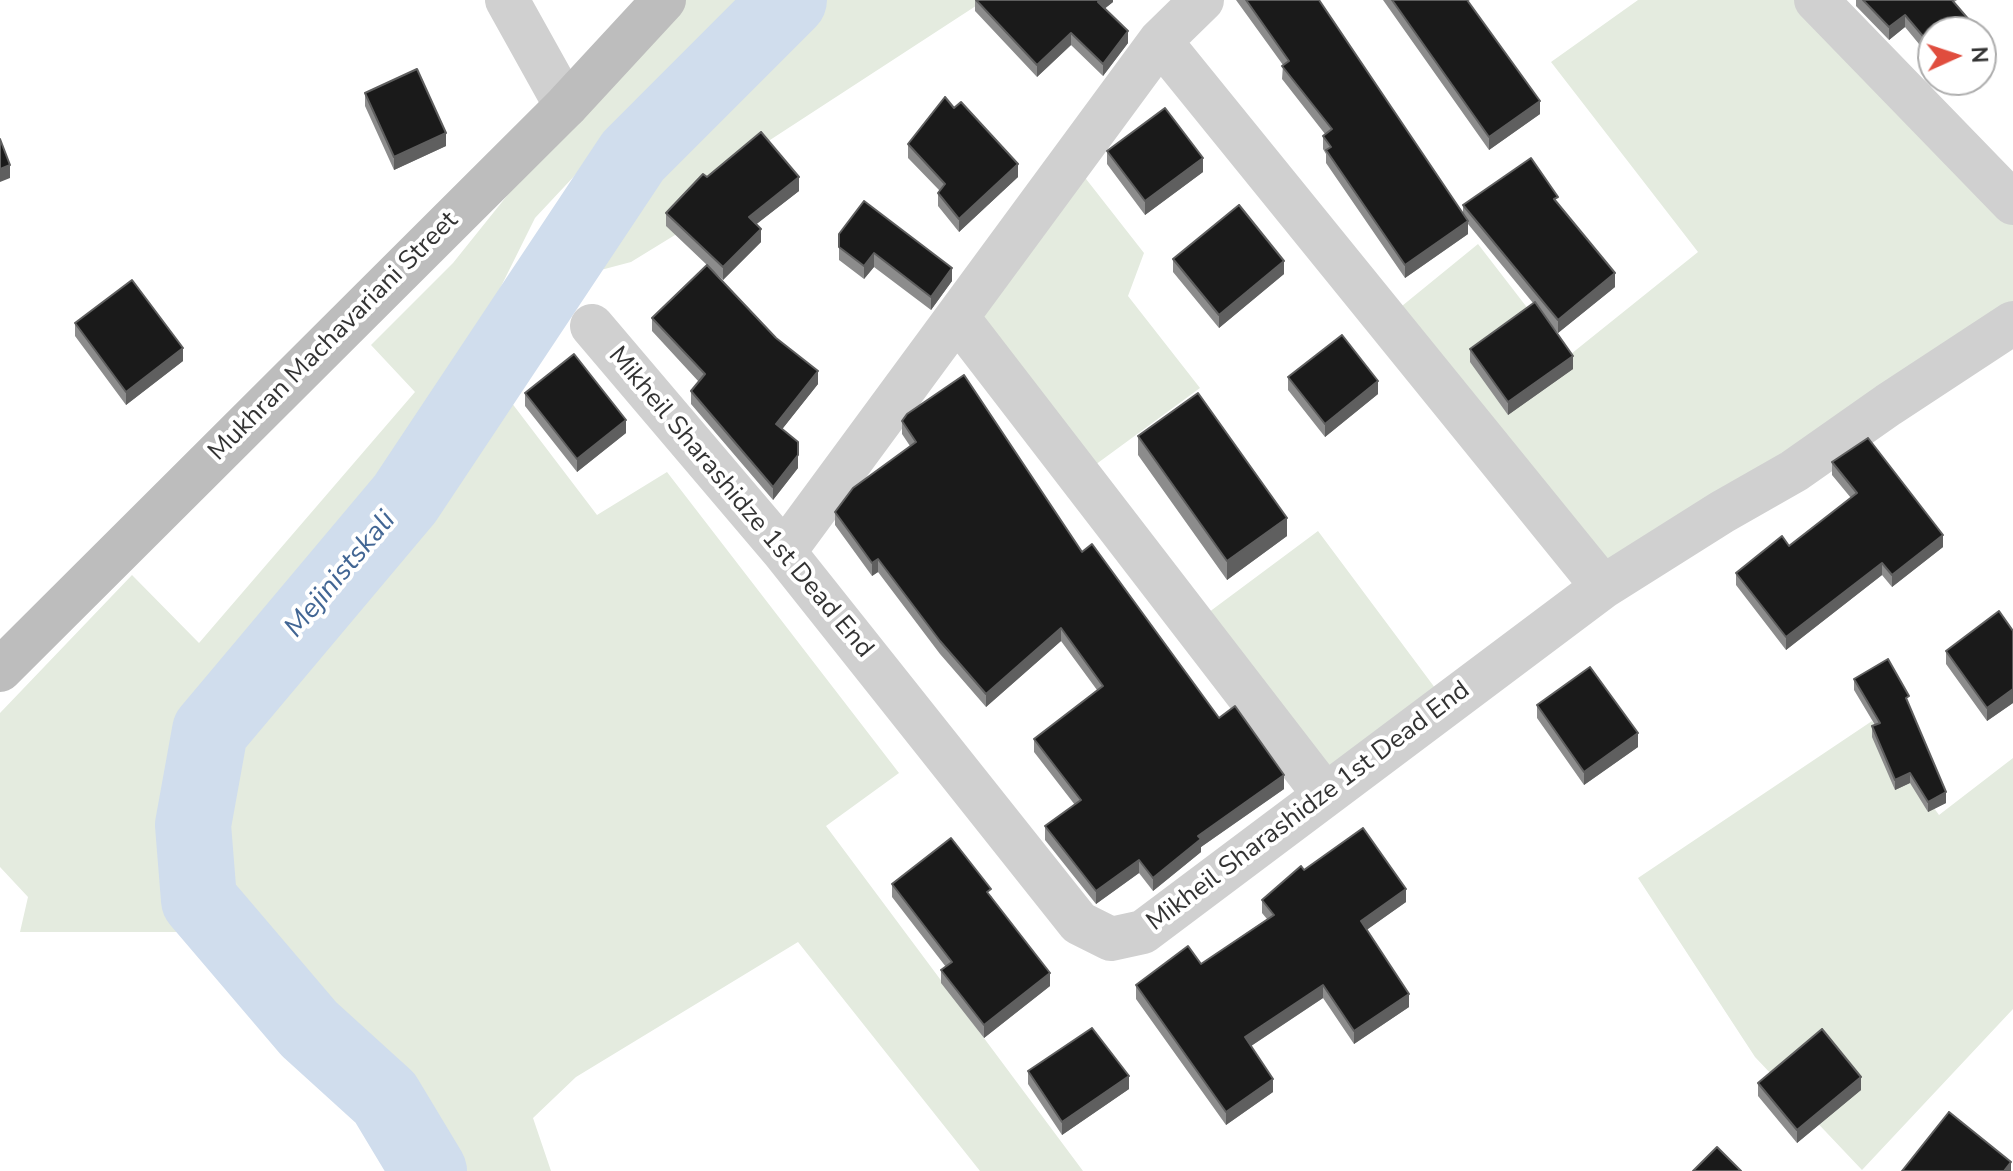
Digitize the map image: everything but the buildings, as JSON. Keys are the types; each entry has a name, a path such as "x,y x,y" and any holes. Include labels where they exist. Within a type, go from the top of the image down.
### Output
{"street":[{"path":"507,0 566,106"},
{"name":"Mukhran Machavariani Street","path":"0,670 566,106 664,0"},
{"path":"784,552 1160,41 1202,0"},
{"path":"1816,0 2013,203"},
{"path":"1160,41 1603,587"},
{"path":"957,317 1325,795"},
{"name":"Mikheil Sharashidze 1st Dead End","path":"592,326 784,552 1079,923 1111,939 1143,932 1603,587 1794,471 2013,323"}],"shaded area":[{"path":"664,0 985,0 770,140 675,235 631,262 548,284 633,156 608,140 535,218 458,373 204,702 167,768 166,843 184,932 20,932 28,897 0,867 0,713 132,575 199,643 415,392 371,345 453,263"},
{"path":"1638,0 1816,0 2013,203 2013,323 1603,587 1386,319 1478,244 1566,358 1698,252 1551,62"},
{"path":"1072,161 1144,253 1128,296 1200,388 1080,476 957,317"},
{"path":"489,373 597,515 667,472 899,773 826,826 1083,1171 980,1171 798,942 576,1077 533,1118 551,1171 429,1171 385,1098 309,1029 199,900 193,825 210,731 405,499"},
{"path":"1318,531 1447,704 1325,795 1193,624"},
{"path":"1872,721 1939,815 2013,758 2013,1009 1862,1170 1755,1057 1638,878"}],"waterway":[{"name":"Mejinistskali","path":"429,1171 385,1098 309,1029 199,900 193,825 210,731 405,499 633,156 789,0"}]}
